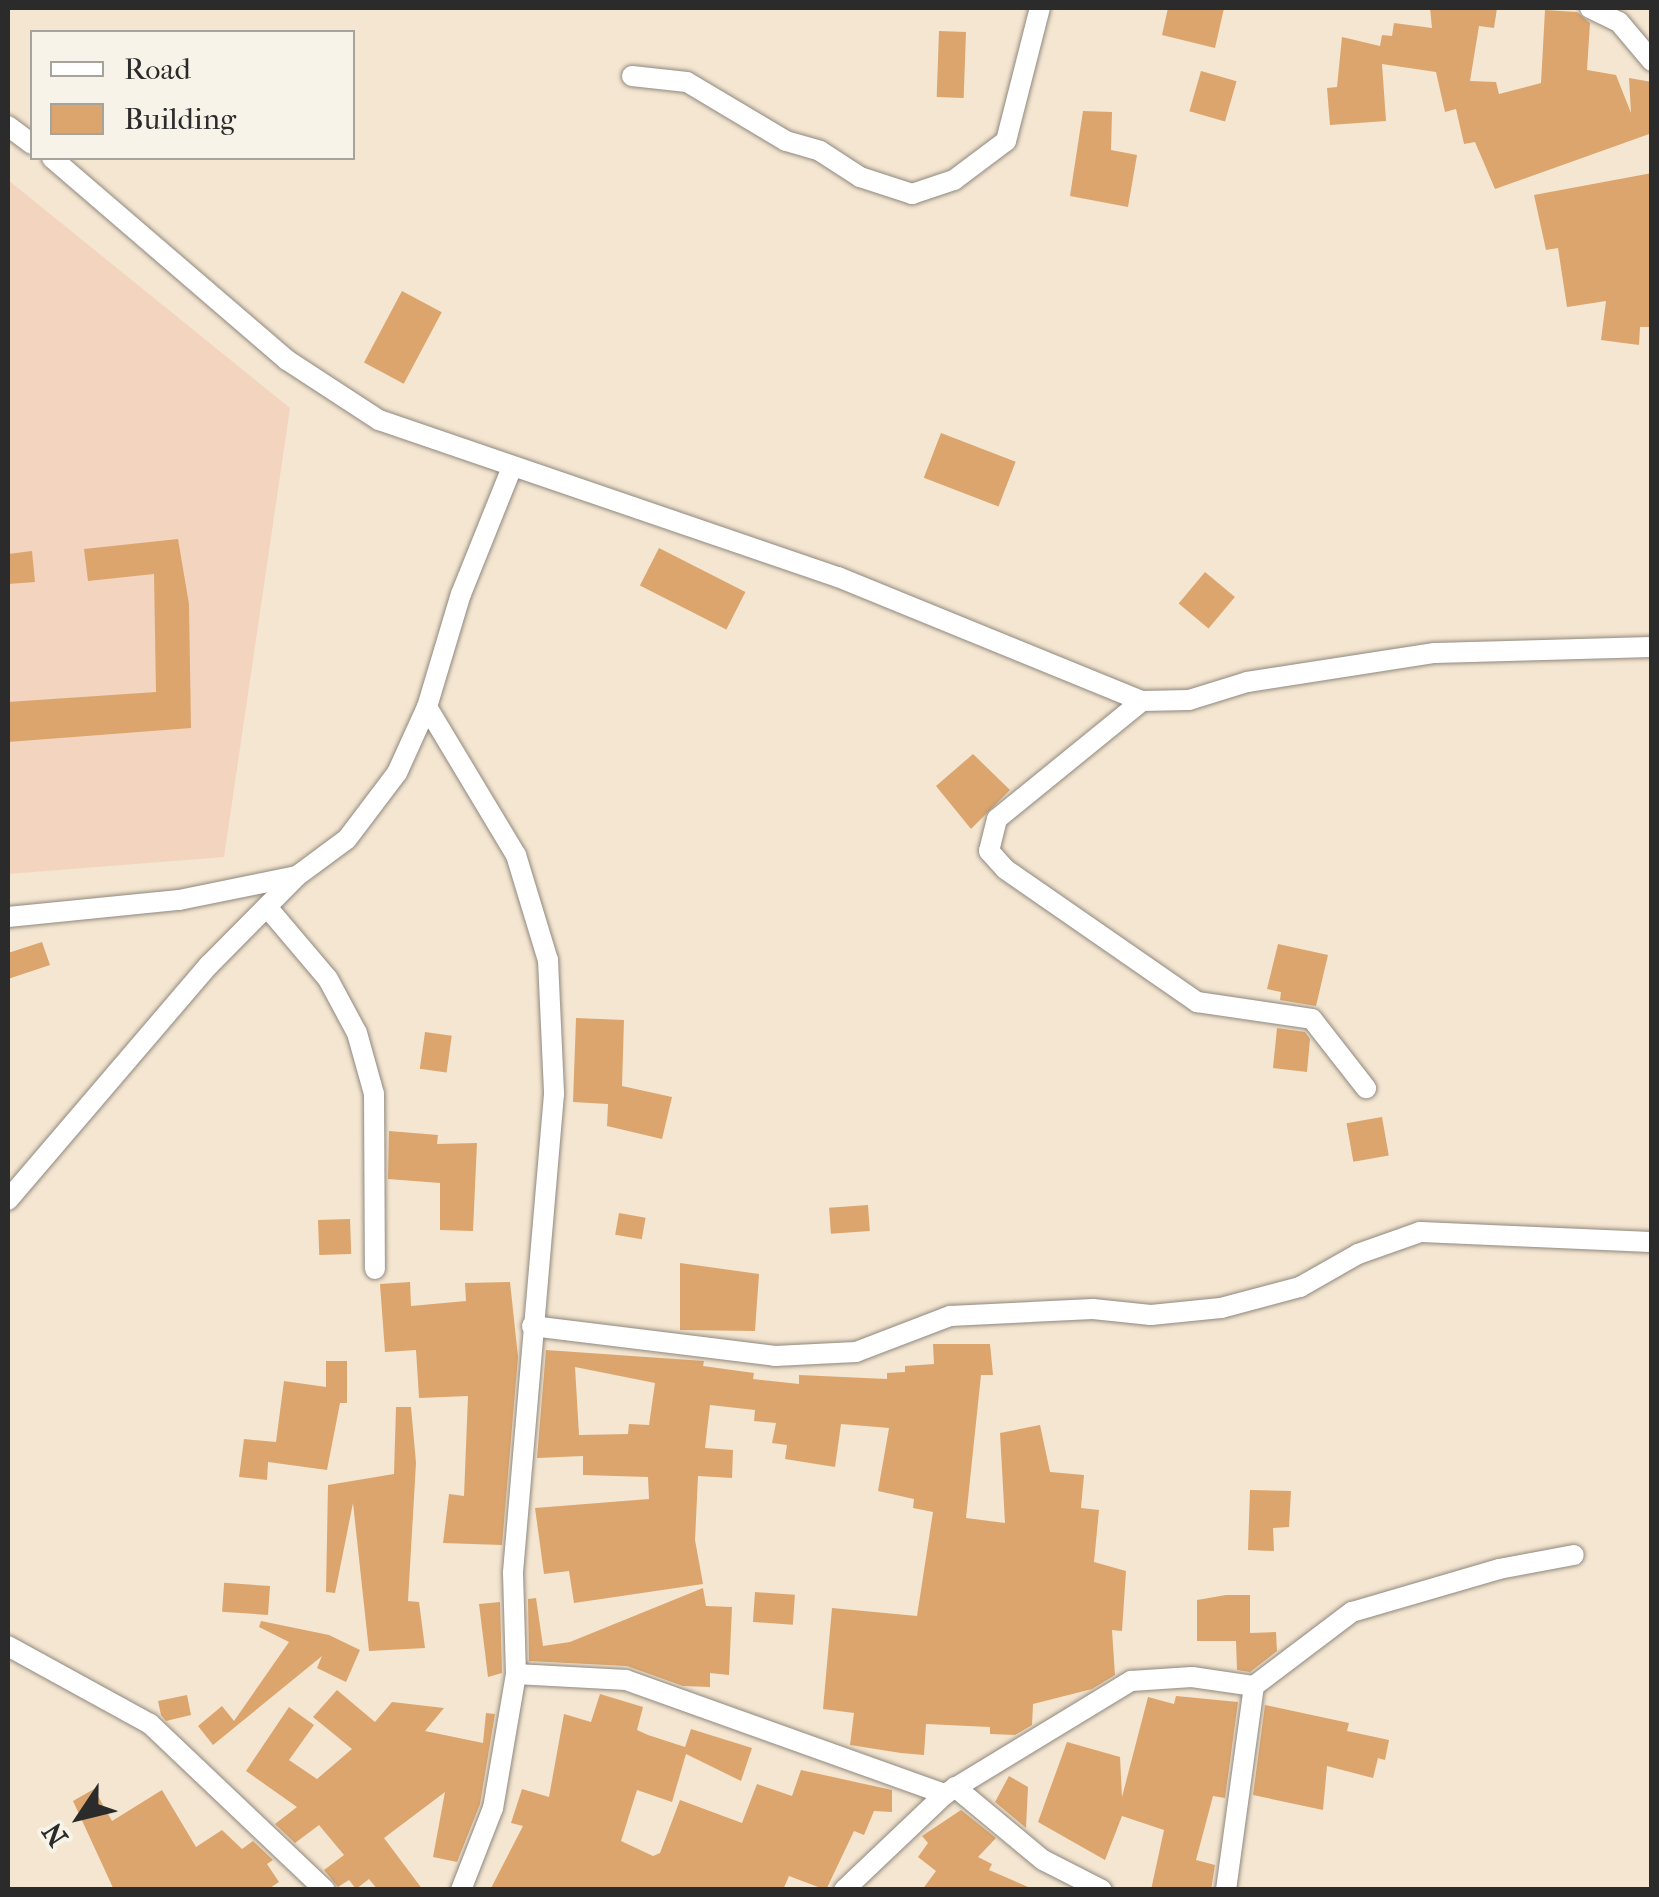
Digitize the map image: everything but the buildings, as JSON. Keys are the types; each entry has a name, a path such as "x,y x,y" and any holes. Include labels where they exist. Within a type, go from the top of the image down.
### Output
{"street":[{"path":"632,76 686,82 786,141 820,150 860,178 912,194 954,180 1006,140 1040,8"},
{"path":"1590,8 1620,22 1652,61"},
{"path":"8,126 30,142"},
{"path":"54,160 286,360 379,420 838,578 1142,702 1189,700 1266,679 1435,653 1652,647"},
{"path":"8,1200 267,907 357,826 397,773 427,706 461,594 512,468"},
{"path":"1142,702 997,819 990,851 1005,869 1197,1002 1312,1019 1366,1088"},
{"path":"427,706 516,855 548,960 554,1094 513,1574 516,1674 494,1808 461,1890"},
{"path":"8,917 180,900 297,876"},
{"path":"267,907 328,979 357,1032 374,1094 375,1269"},
{"path":"532,1326 775,1356 856,1352 950,1316 1220,1308 1300,1288 1358,1254 1420,1232 1652,1242"},
{"path":"1226,1890 1254,1686 1352,1612 1499,1569 1574,1556"},
{"path":"8,1646 150,1724 325,1890"},
{"path":"516,1674 626,1680 950,1790 1044,1860 1102,1890"},
{"path":"844,1890 950,1790 1131,1681 1192,1677 1254,1686"}],"shaded area":[{"path":"8,180 290,408 224,857 8,874"}]}
